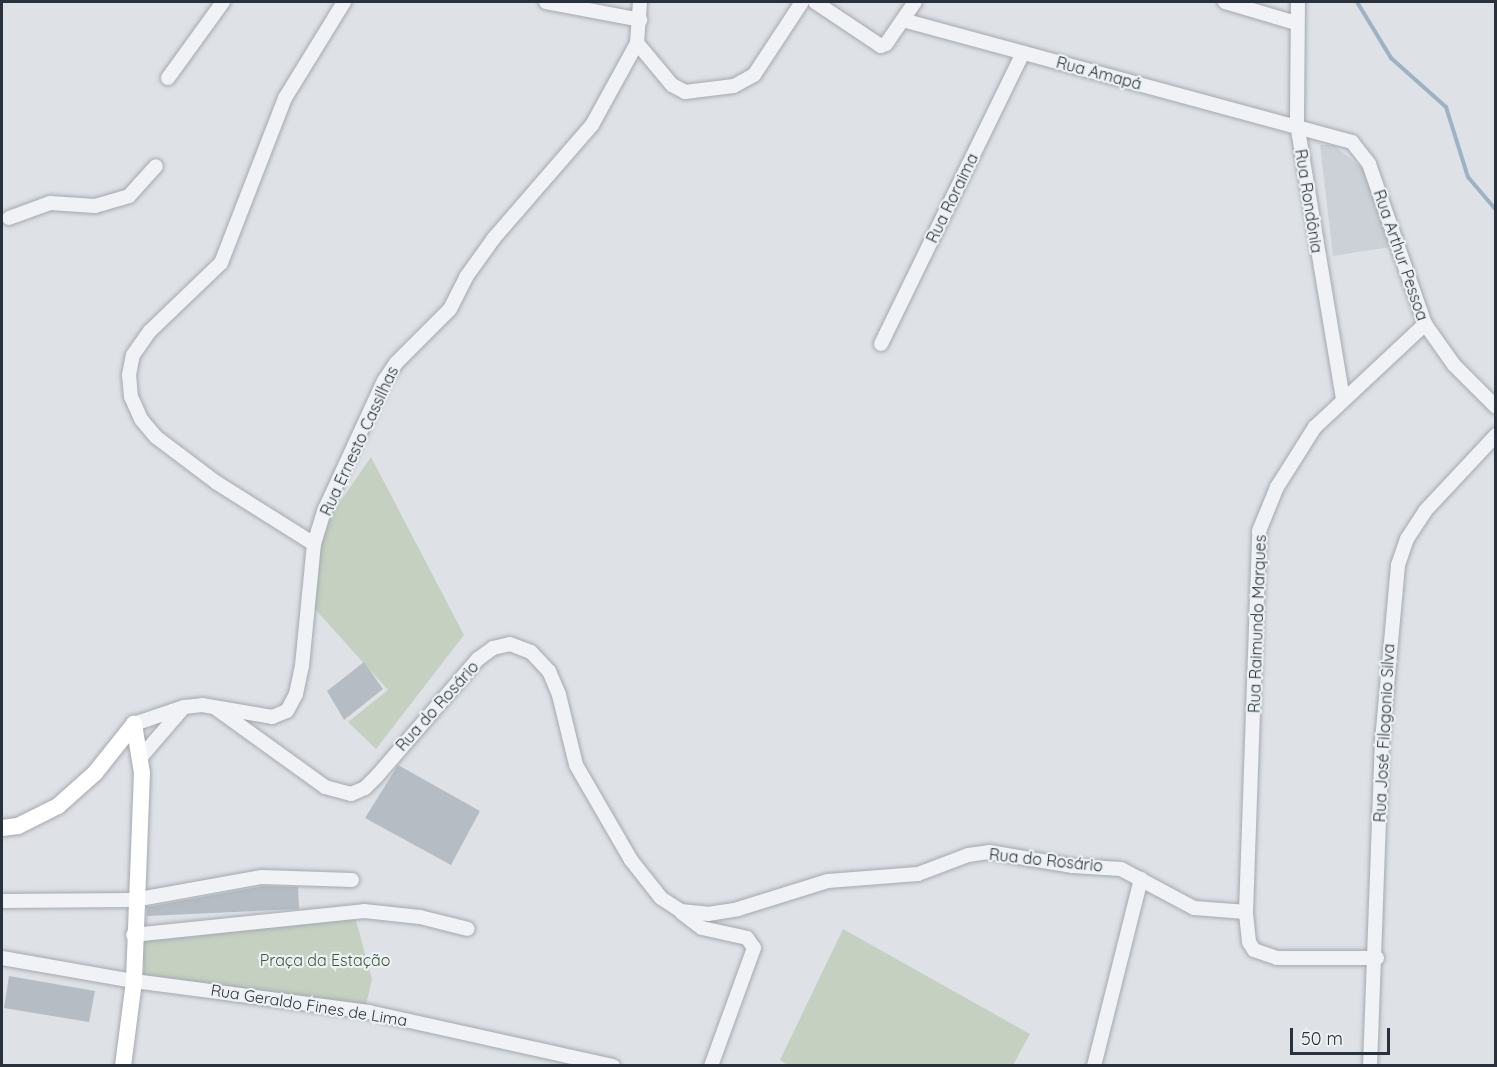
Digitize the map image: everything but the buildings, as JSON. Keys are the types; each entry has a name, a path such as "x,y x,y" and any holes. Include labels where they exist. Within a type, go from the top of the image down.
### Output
{"main road":[{"path":"123,1065 134,981 134,900 141,757 134,724"},
{"path":"2,828 18,826 58,806 95,773 134,724"}],"street":[{"path":"168,78 223,2"},
{"path":"314,544 217,483 156,437 141,419 131,397 129,375 133,355 150,331 206,281 221,263 285,98 345,2"},
{"path":"546,2 640,20"},
{"name":"Rua Ernesto Cassilhas","path":"134,724 184,707 273,717 286,711 296,694 302,666 314,544 338,480 396,363 438,324 480,255 592,126 637,43 640,2"},
{"path":"637,43 672,85 685,92 734,86 754,75 802,2"},
{"path":"815,2 881,46 915,2"},
{"path":"1224,2 1296,23"},
{"name":"Rua Rondônia","path":"1298,2 1296,124 1343,398"},
{"name":"Rua Amapá","path":"903,20 1296,124"},
{"name":"Rua Roraima","path":"881,344 1023,52"},
{"name":"Rua Arthur Pessoa","path":"1296,124 1337,135 1363,152 1425,324 1454,365 1496,407"},
{"path":"9,218 50,203 95,206 129,196 156,166"},
{"name":"Rua Raimundo Marques","path":"1246,912 1259,531 1296,455 1315,426 1425,324"},
{"name":"Rua José Filogonio Silva","path":"1370,1065 1377,958 1383,741 1398,565 1407,539 1425,511 1496,435"},
{"name":"Rua do Rosário","path":"217,709 325,787 351,794 365,788 478,659 493,648 510,644 531,652 549,671 560,695 576,765 631,860 661,898 702,928 747,938 754,948 711,1065"},
{"path":"141,757 184,707"},
{"name":"Rua do Rosário","path":"681,911 708,914 738,909 828,881 918,874 968,855 989,852 1073,866 1120,869 1194,908 1246,912"},
{"path":"2,901 134,900 262,877 352,880"},
{"path":"1094,1065 1141,879"},
{"path":"133,935 364,911 420,917 468,929"},
{"path":"1246,912 1249,942 1263,955 1377,958"},
{"name":"Rua Geraldo Fines de Lima","path":"2,958 134,981 369,1012 613,1065"}],"shaded area":[{"path":"1320,145 1333,145 1365,170 1390,247 1333,256"}],"green space":[{"path":"371,457 464,635 376,749 348,722 388,690 314,608 320,531"},
{"name":"Praça da Estação","path":"355,917 372,979 366,1005 144,980 143,934"},
{"path":"843,929 1030,1034 1013,1065 790,1066 780,1060"}],"waterway":[{"path":"1357,2 1391,58 1446,107 1468,177 1496,210"}]}
